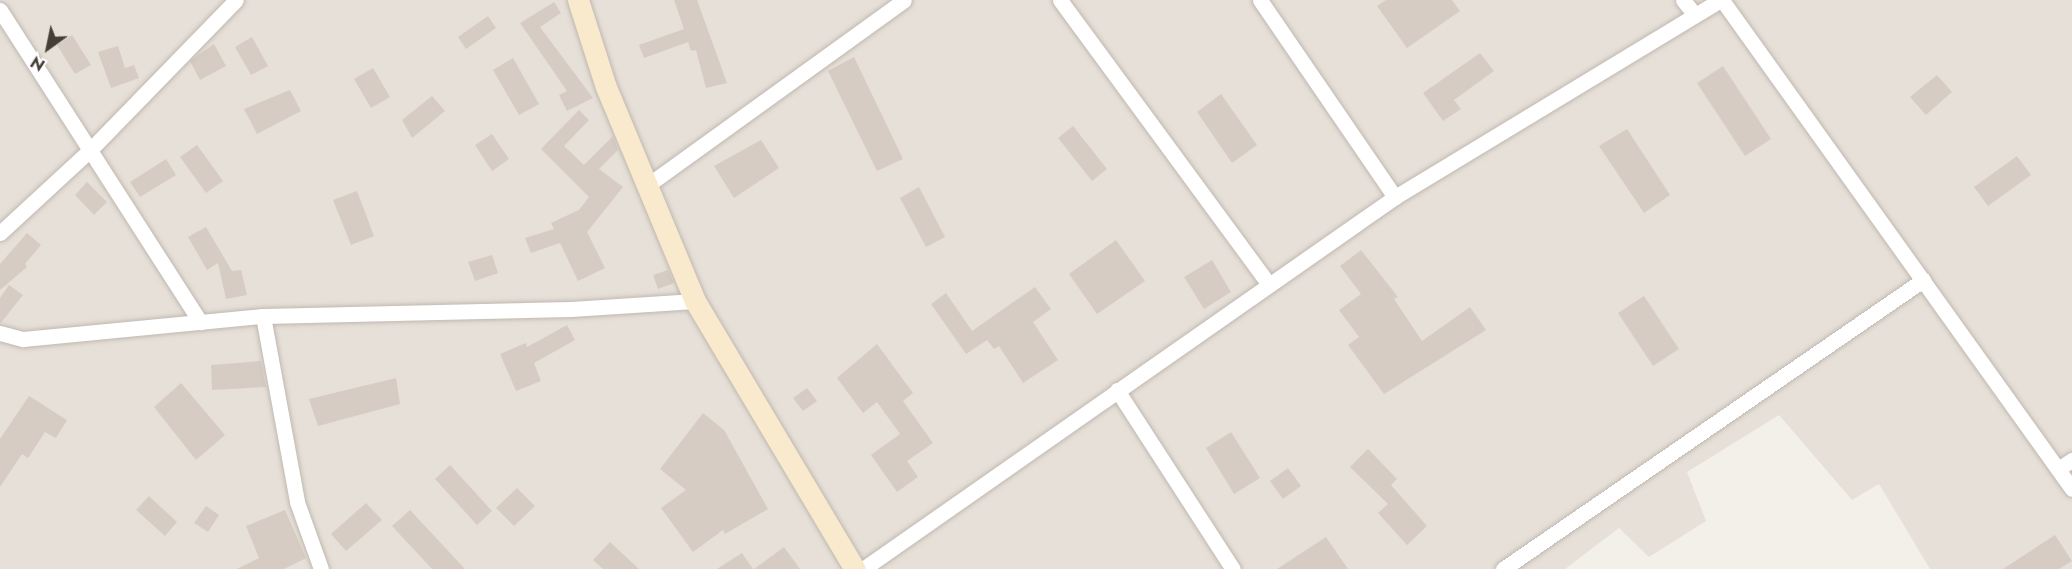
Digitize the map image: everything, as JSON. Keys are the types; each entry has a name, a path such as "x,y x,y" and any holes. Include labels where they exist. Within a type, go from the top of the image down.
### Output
{"main road":[{"path":"578,0 645,187 695,301 855,569"}],"street":[{"path":"0,233 90,150 236,0"},
{"path":"645,187 904,0"},
{"path":"1060,0 1269,285"},
{"path":"1260,0 1395,197"},
{"path":"1683,0 1695,15"},
{"path":"863,569 1395,197 1721,0 2072,489"},
{"path":"0,10 200,322"},
{"path":"1503,569 1923,280"},
{"path":"0,333 23,339 263,316 571,309 695,301"},
{"path":"263,316 297,502 321,569"},
{"path":"1117,390 1233,569"},
{"path":"2058,469 2072,460"}],"shaded area":[{"path":"0,0 2072,0 2072,569 1930,569 1879,484 1852,500 1779,415 1687,472 1706,521 1649,557 1619,528 1565,569 0,569"}],"building":[{"path":"674,0 697,0 727,83 706,88 696,50 691,51 688,42 644,58 639,45 684,29"},
{"path":"1386,0 1452,0 1460,11 1407,48 1377,6"},
{"path":"554,2 561,13 540,27 593,98 567,111 559,95 567,91 520,23"},
{"path":"488,16 496,28 466,49 458,37"},
{"path":"72,35 91,65 75,74 57,45"},
{"path":"252,37 268,66 251,75 235,47"},
{"path":"214,44 226,66 200,80 190,61"},
{"path":"118,46 125,68 134,65 139,78 111,88 98,52"},
{"path":"1480,53 1494,71 1454,100 1461,109 1443,121 1423,93"},
{"path":"854,57 903,159 877,171 828,71"},
{"path":"513,58 539,104 519,115 493,70"},
{"path":"1723,66 1771,139 1745,156 1697,83"},
{"path":"373,68 390,97 371,108 354,79"},
{"path":"1937,75 1952,92 1926,115 1910,97"},
{"path":"290,90 301,111 257,134 244,109"},
{"path":"1221,94 1257,145 1232,163 1197,112"},
{"path":"432,96 445,111 412,138 402,120"},
{"path":"579,110 589,120 564,146 584,165 613,136 618,150 599,169 623,187 587,232 605,268 578,281 560,243 531,253 525,238 554,229 551,223 579,210 589,197 541,149"},
{"path":"1073,126 1107,169 1092,181 1058,138"},
{"path":"1627,129 1670,195 1644,213 1599,146"},
{"path":"492,134 509,159 492,171 475,145"},
{"path":"761,140 779,168 734,198 714,166"},
{"path":"197,145 223,181 206,193 180,157"},
{"path":"2017,156 2031,175 1988,206 1974,187"},
{"path":"166,159 176,175 140,197 130,182"},
{"path":"87,182 107,202 94,215 75,195"},
{"path":"919,187 945,237 926,247 900,198"},
{"path":"357,191 374,236 351,245 333,200"},
{"path":"206,227 232,271 241,270 247,295 226,299 218,263 207,270 188,237"},
{"path":"27,233 41,245 25,264 27,267 0,290 0,264"},
{"path":"1116,240 1145,281 1097,314 1069,274"},
{"path":"1361,250 1398,297 1394,299 1422,341 1470,307 1486,330 1384,394 1348,345 1359,337 1339,310 1361,294 1340,266"},
{"path":"492,255 498,273 475,281 468,262"},
{"path":"1212,260 1231,292 1204,309 1184,277"},
{"path":"668,270 674,283 658,289 653,275"},
{"path":"9,285 23,295 0,324 0,298"},
{"path":"1035,287 1051,309 1033,322 1058,360 1023,383 999,346 994,349 987,340 966,354 931,304 946,293 972,331"},
{"path":"1644,296 1679,349 1653,366 1618,313"},
{"path":"567,325 575,340 534,363 541,381 516,391 500,354 526,343 527,347"},
{"path":"877,344 913,393 903,401 933,443 907,461 918,477 897,492 871,455 900,434 877,402 863,413 837,378"},
{"path":"261,361 266,387 212,390 211,365"},
{"path":"396,378 400,404 318,426 309,399"},
{"path":"181,383 225,435 196,460 154,407"},
{"path":"807,388 817,401 803,411 793,398"},
{"path":"29,396 67,420 56,438 45,432 28,458 22,454 0,487 0,439"},
{"path":"703,413 724,430 768,509 725,534 723,530 693,552 661,508 686,490 660,469"},
{"path":"1231,432 1260,478 1234,494 1206,448"},
{"path":"1368,449 1397,479 1391,485 1427,526 1407,545 1378,513 1388,504 1350,467"},
{"path":"450,465 492,511 477,525 435,479"},
{"path":"1288,468 1301,486 1283,499 1270,481"},
{"path":"517,488 535,506 514,526 496,508"},
{"path":"149,496 177,522 165,536 136,510"},
{"path":"366,503 382,520 346,551 331,534"},
{"path":"206,506 219,515 208,532 194,523"},
{"path":"285,510 306,558 284,569 237,569 259,558 246,526"},
{"path":"410,510 465,569 432,569 392,526"},
{"path":"2055,535 2072,561 2059,569 2003,569"},
{"path":"1326,537 1348,569 1277,569"},
{"path":"610,542 639,569 603,569 593,560"},
{"path":"784,547 800,569 754,569"},
{"path":"742,553 753,569 717,569"}]}
